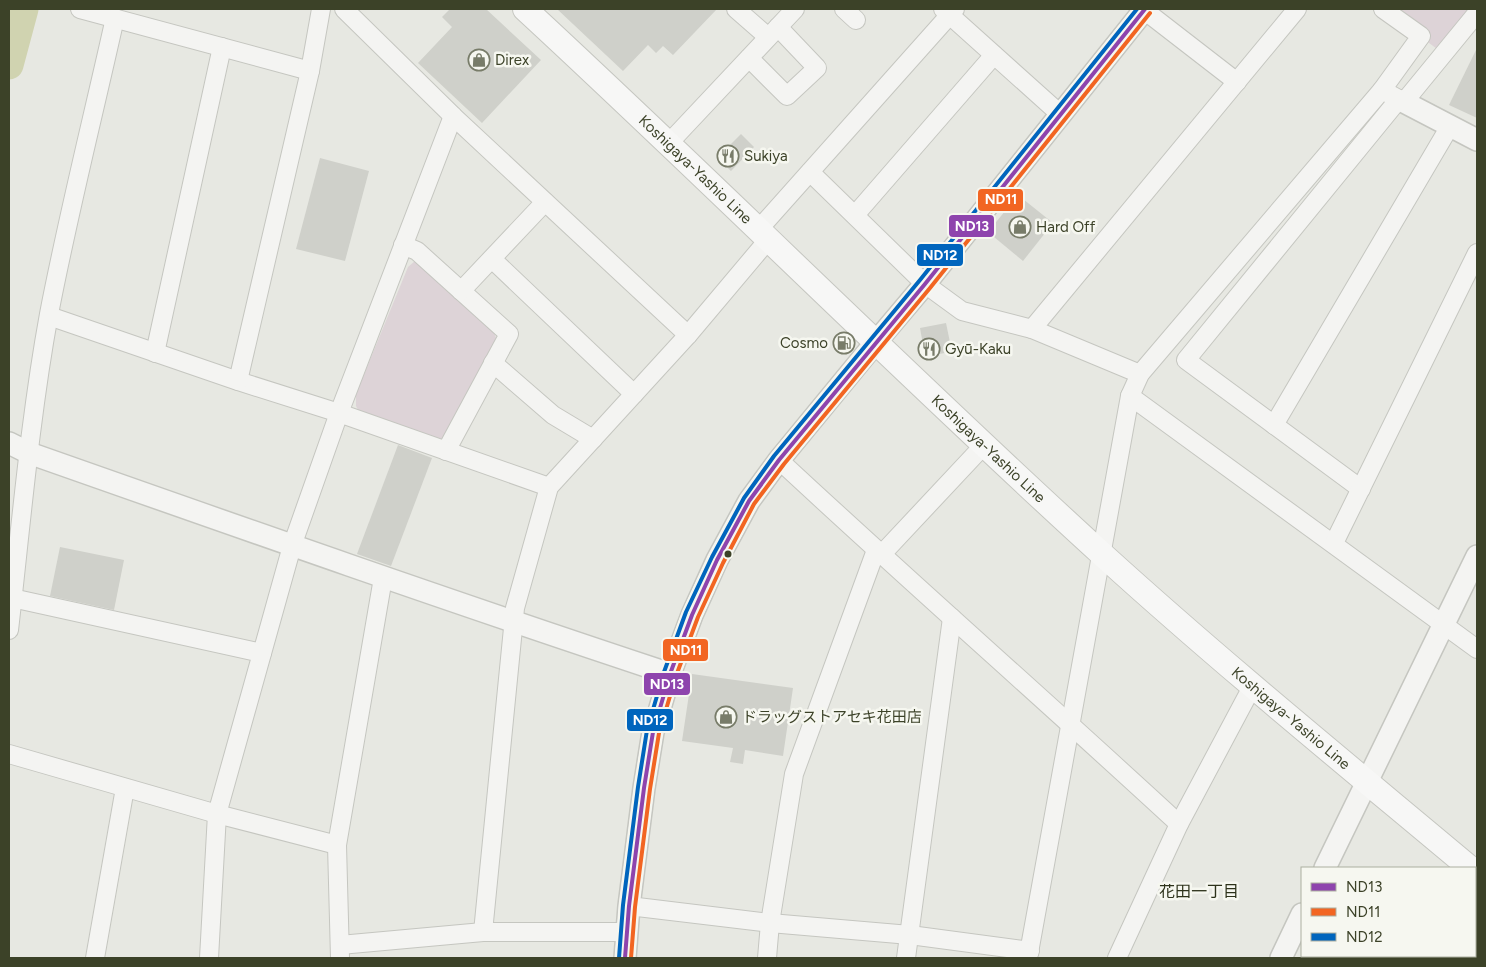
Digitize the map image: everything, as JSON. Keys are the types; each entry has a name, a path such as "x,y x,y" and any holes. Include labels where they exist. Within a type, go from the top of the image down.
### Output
{"main road":[{"name":"Koshigaya-Yashio Line","path":"525,9 1101,554 1252,687 1469,867"}],"street":[{"path":"80,9 310,71"},
{"path":"238,381 310,71 321,9"},
{"path":"344,9 453,116 688,335"},
{"path":"736,9 773,32 817,68 787,96 749,58"},
{"path":"668,144 795,9"},
{"path":"625,958 629,906 644,788 652,742 670,674 692,615 717,560 749,501 779,460 925,284 1145,9 1237,82"},
{"path":"1032,329 1297,9"},
{"path":"629,906 770,923 910,935 1029,954 1130,396 1140,374 1382,90 1421,36 1383,9"},
{"path":"483,932 515,608 549,487 688,335 810,172 949,11 994,55 1060,114"},
{"path":"1361,489 1186,360 1402,100 1477,13"},
{"path":"9,630 29,452 49,316 59,263 115,18"},
{"path":"155,353 222,46"},
{"path":"855,215 994,55"},
{"path":"1382,90 1477,140"},
{"path":"209,958 217,814 292,546 339,413 453,116"},
{"path":"1274,425 1450,126"},
{"path":"810,172 925,284 962,311 1032,329 1140,374"},
{"path":"461,291 545,202"},
{"path":"403,245 417,251 508,334 446,451"},
{"path":"1334,543 1477,253"},
{"path":"492,259 634,394"},
{"path":"49,316 238,381 339,413 549,487"},
{"path":"493,363 554,415 593,439"},
{"path":"1130,396 1477,649"},
{"path":"9,443 29,452 383,578 670,674"},
{"path":"767,958 770,923 794,774 879,553 985,444"},
{"path":"779,460 1179,824"},
{"path":"1325,867 1477,556"},
{"path":"383,578 336,845 340,952 483,932 628,932"},
{"path":"12,598 262,653"},
{"path":"906,958 952,618"},
{"path":"1117,958 1179,824 1252,687"},
{"path":"9,754 217,814 336,845"},
{"path":"95,958 125,788"},
{"path":"1281,958 1301,916"}],"shaded area":[{"path":"1383,9 1477,9 1444,54"},
{"path":"415,261 422,263 494,332 496,338 494,346 445,436 439,440 360,414 356,406 356,394 408,267"}],"building":[{"path":"450,9 486,9 541,60 482,123 418,63 452,27 442,17"},
{"path":"557,9 717,9 673,55 663,46 656,53 648,45 623,71"},
{"path":"1477,48 1477,118 1449,105"},
{"path":"741,134 754,147 731,171 717,158"},
{"path":"320,158 369,171 345,261 296,249"},
{"path":"1018,195 1053,223 1023,261 988,232"},
{"path":"946,323 952,352 925,356 920,328"},
{"path":"398,445 432,458 391,566 357,554"},
{"path":"60,547 124,560 114,610 50,596"},
{"path":"692,674 793,688 783,756 745,750 743,764 730,762 733,748 682,741"}],"waterway":[{"path":"9,65 24,9"}],"transit line":[{"name":"ND12","path":"619,958 623,905 647,730 664,672 686,612 712,557 744,498 774,456 920,280 1137,9"},
{"name":"ND13","path":"625,958 629,906 653,732 670,674 692,615 717,560 749,501 779,460 925,284 1145,9"},
{"name":"ND11","path":"631,958 635,907 659,733 676,676 698,617 723,563 754,504 784,464 930,288 1150,13"}],"place":[{"name":"Direx","path":"479,60"},
{"name":"Sukiya","path":"728,156"},
{"name":"Hard Off","path":"1020,227"},
{"name":"Cosmo","path":"844,343"},
{"name":"Gyū-Kaku","path":"929,349"},
{"name":"ドラッグストアセキ花田店","path":"726,717"}],"district":[{"name":"花田一丁目","path":"1199,891"}]}
